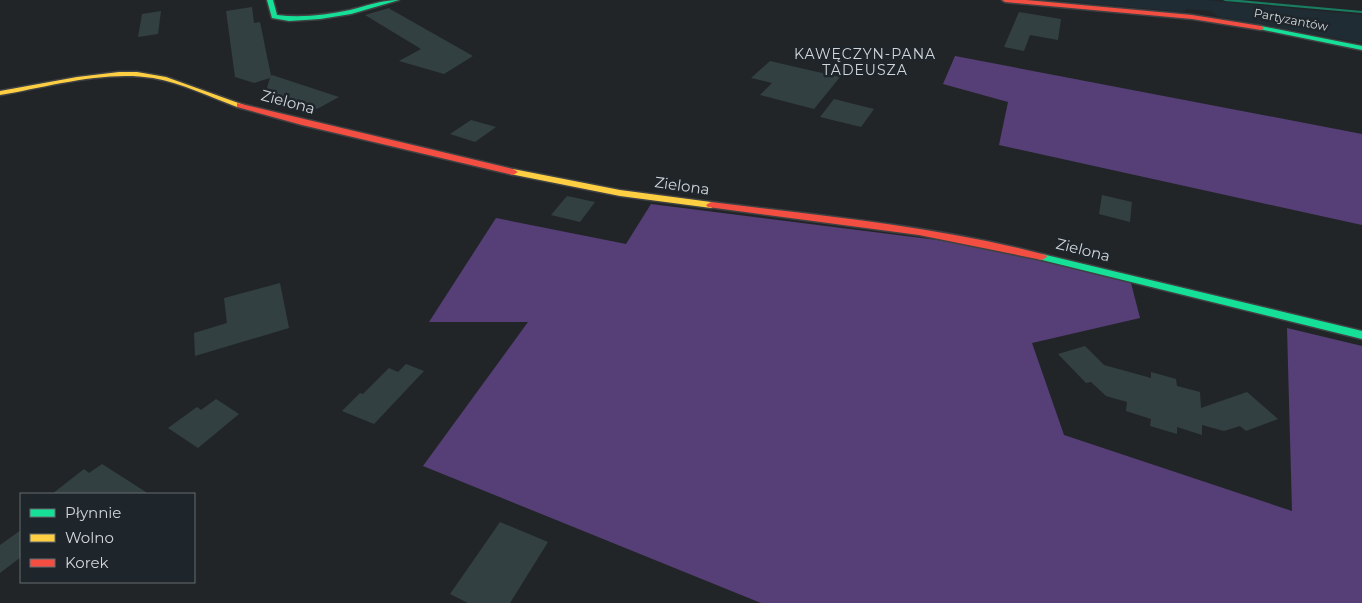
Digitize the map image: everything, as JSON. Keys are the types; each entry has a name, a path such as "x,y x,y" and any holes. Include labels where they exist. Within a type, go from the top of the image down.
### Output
{"street":[{"path":"270,0 274,17 286,20 317,17 396,0"},
{"name":"Partyzantów","path":"1005,0 1245,25 1362,48"},
{"name":"Zielona","path":"0,93 89,78 132,75 152,76 293,120 537,178 650,197 854,223 983,242 1362,335"}],"shaded area":[{"path":"1053,0 1206,0 1362,15 1362,43 1219,17 1211,11 1186,9 1183,12"},
{"path":"955,56 1362,134 1362,225 999,145 1008,102 943,84"},
{"path":"651,204 977,245 1131,283 1140,318 1032,343 1064,435 1292,511 1287,328 1362,346 1362,603 761,603 423,466 528,322 429,322 496,218 626,244"}],"building":[{"path":"252,7 254,23 260,22 271,76 339,97 317,109 266,91 270,78 254,83 235,77 226,11"},
{"path":"389,8 473,56 444,74 399,61 421,49 365,15"},
{"path":"161,11 158,34 138,37 142,14"},
{"path":"1019,12 1061,19 1058,40 1030,35 1024,51 1004,47"},
{"path":"770,61 840,77 814,109 760,95 772,83 751,78"},
{"path":"834,99 874,109 861,127 820,117"},
{"path":"471,120 496,127 475,142 450,134"},
{"path":"1102,195 1132,202 1130,222 1099,214"},
{"path":"567,196 595,202 580,222 551,215"},
{"path":"280,283 289,328 195,356 194,333 227,323 224,298"},
{"path":"1085,346 1104,365 1151,378 1151,372 1176,379 1177,386 1200,392 1201,408 1247,392 1278,419 1246,431 1240,426 1224,431 1202,425 1202,435 1177,427 1177,434 1150,426 1151,419 1126,411 1127,402 1106,396 1091,382 1086,383 1058,354"},
{"path":"406,364 424,371 374,424 342,411 360,393 363,394 389,368 398,372"},
{"path":"216,399 239,414 198,448 168,428 197,407 201,410"},
{"path":"102,464 147,493 53,493 84,469 89,473"},
{"path":"500,522 548,542 510,603 468,603 450,594"},
{"path":"20,531 20,558 0,573 0,545"}],"waterway":[{"path":"1225,0 1362,12"}],"traffic: fast":[{"path":"270,0 274,17 289,19 336,15 396,0"},
{"path":"1261,28 1362,48"},
{"path":"1042,257 1362,335"}],"traffic: slow":[{"path":"0,93 98,76 137,74 174,82 240,105"},
{"path":"513,172 620,193 711,205"}],"traffic: jam":[{"path":"1005,0 1192,17 1261,28"},
{"path":"240,105 302,122 513,172"},
{"path":"711,205 919,232 1042,257"}],"district":[{"name":"KAWĘCZYN-PANA TADEUSZA","path":"865,62"}]}
